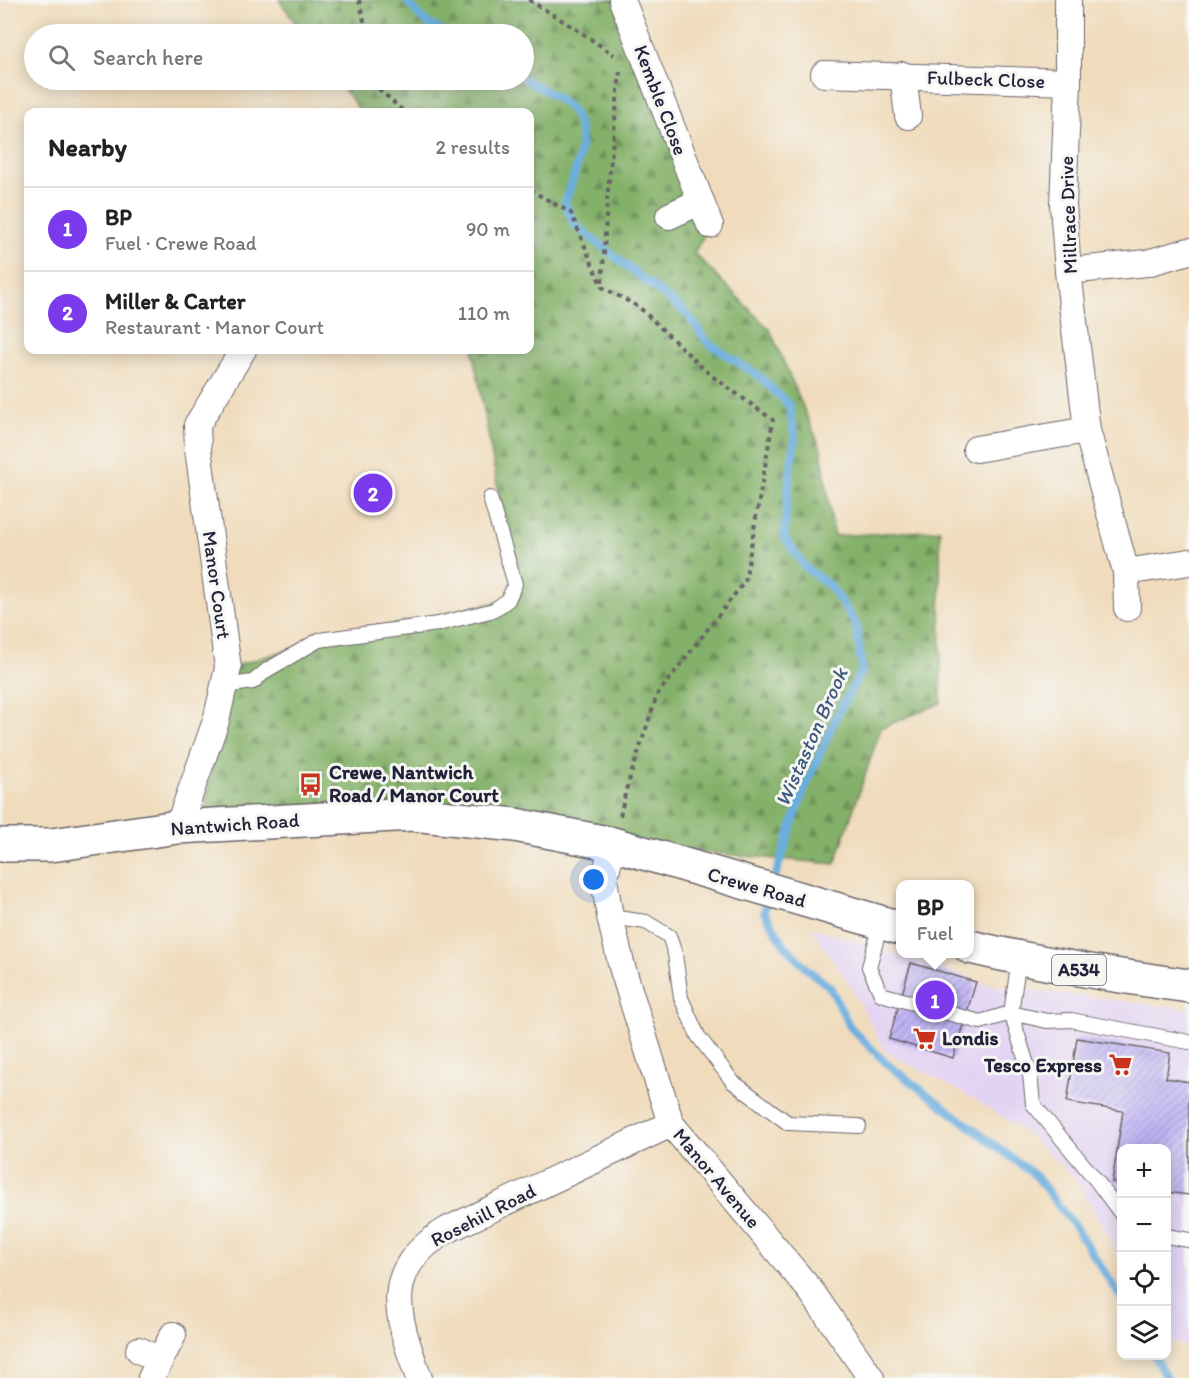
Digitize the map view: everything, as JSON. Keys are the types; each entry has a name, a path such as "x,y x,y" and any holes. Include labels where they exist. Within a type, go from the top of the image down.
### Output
{"main road":[{"name":"Nantwich Road","path":"0,845 51,845 178,827 413,814 515,825 613,844"},
{"name":"Crewe Road","path":"613,844 890,925"},
{"name":"A534","path":"974,948 1110,976 1189,986"}],"street":[{"name":"Kemble Close","path":"622,0 710,225"},
{"name":"Millrace Drive","path":"1068,0 1068,82 1063,205 1068,272 1087,430 1126,572 1127,608"},
{"name":"Fulbeck Close","path":"824,74 1068,82"},
{"name":"Fulbeck Close","path":"903,75 908,116"},
{"path":"669,216 701,201"},
{"path":"1068,272 1147,263 1189,251"},
{"name":"Manor Court","path":"178,827 216,721 228,668 198,449 197,425 241,354"},
{"path":"974,450 1087,430"},
{"path":"1126,572 1189,562"},
{"name":"Manor Avenue","path":"613,844 604,879 610,917 622,967 671,1125 812,1291 871,1378"},
{"name":"Rosehill Road","path":"419,1378 402,1329 399,1300 406,1271 423,1246 447,1230 671,1125"},
{"path":"150,1363 173,1335"}],"lane":[{"path":"224,686 253,682 267,670 320,640 438,624 494,610 508,600 515,584 490,498"},
{"path":"610,917 646,921 669,936 675,954 681,998 698,1036 734,1082 788,1123 859,1126"},
{"path":"890,925 869,967 881,994 980,1022 1011,1013 1047,1021 1071,1020 1189,1042"},
{"path":"1019,959 1011,1013 1030,1074 1033,1104 1117,1208"},
{"path":"1171,1237 1189,1240"}],"path":[{"path":"359,0 365,24"},
{"path":"529,0 621,60 607,199 602,287"},
{"path":"380,90 400,108"},
{"path":"534,192 571,213 602,287 639,307 708,373 773,420 745,581 657,695 626,790 613,844"}],"shaded area":[{"path":"810,927 896,954 896,958 907,958 995,986 1189,1009 1189,1347 1171,1342 1171,1144 1117,1144 1117,1252 1075,1178 1025,1132 979,1102 885,1051 849,983"}],"green space":[{"path":"279,0 622,0 710,225 694,253 770,330 821,449 834,536 940,530 941,703 881,728 835,864 613,844 381,811 203,822 228,668 319,640 508,600 515,584 474,354 534,354 534,108 358,108 344,90 534,90 534,24 297,24"}],"building":[{"path":"911,963 976,982 953,1058 889,1039"},
{"name":"Tesco Express","path":"1077,1038 1170,1053 1166,1078 1189,1082 1189,1195 1171,1193 1171,1144 1118,1144 1123,1111 1067,1102"},
{"name":"Tesco Express","path":"1117,1150 1117,1183 1112,1182"}],"waterway":[{"name":"Wistaston Brook","path":"406,0 423,20 430,24"},
{"name":"Wistaston Brook","path":"534,85 560,100 571,110 578,122 580,135 578,162 565,203 574,224 687,314 708,343 759,376 789,405 795,439 784,537 805,567 831,587 856,624 862,670 837,715 804,790 773,883"},
{"name":"Wistaston Brook","path":"769,895 764,912 784,944 807,969 830,987 850,1027 887,1064 1036,1176 1075,1227 1117,1291"},
{"path":"1156,1360 1166,1378"}],"place":[{"name":"Miller & Carter","path":"373,493"},
{"name":"Crewe, Nantwich Road / Manor Court","path":"311,784"},
{"name":"BP","path":"935,1000"},
{"name":"Londis","path":"924,1038"},
{"name":"Tesco Express","path":"1120,1065"}]}
